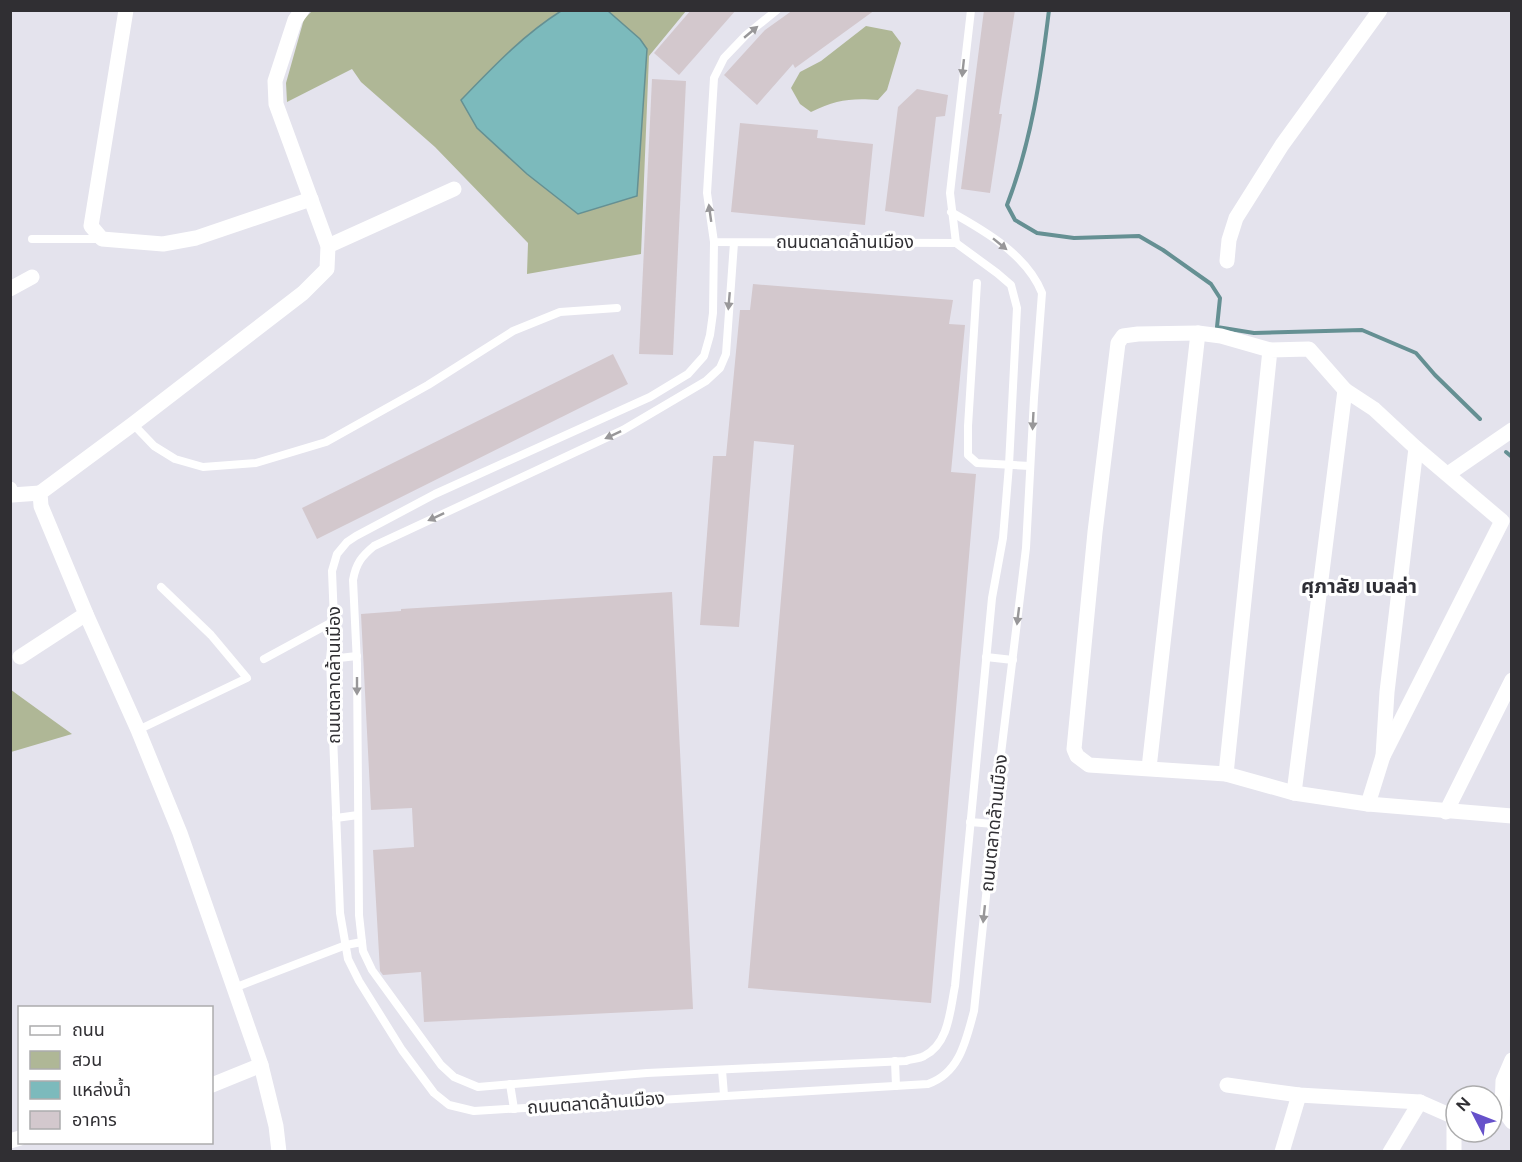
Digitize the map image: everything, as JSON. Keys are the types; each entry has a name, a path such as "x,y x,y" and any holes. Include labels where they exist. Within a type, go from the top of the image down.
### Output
{"street":[{"path":"126,10 92,226 102,239 163,244 185,240 311,199"},
{"path":"11,494 40,493 303,292 327,269 328,246 276,104 276,81 295,20 302,10"},
{"path":"1227,261 1229,240 1236,218 1282,146 1380,10"},
{"path":"328,246 454,189"},
{"path":"10,289 32,277"},
{"path":"1149,768 1198,333"},
{"path":"1368,804 1383,756 1507,521 1416,448 1374,409 1345,390 1309,349 1270,350 1221,336 1198,333 1123,336 1118,343 1115,360 1074,749 1077,756 1089,765 1226,774 1294,793 1368,804 1512,816"},
{"path":"1226,774 1270,350"},
{"path":"1294,793 1345,390"},
{"path":"1448,474 1512,430"},
{"path":"1383,756 1387,692 1416,448"},
{"path":"40,493 41,506 180,833 261,1065 276,1126 279,1152"},
{"path":"20,657 86,614"},
{"path":"1446,812 1512,680"},
{"path":"1512,1060 1503,1081 1502,1108 1512,1122"},
{"path":"213,1085 261,1065"},
{"path":"1227,1085 1299,1095 1420,1102 1454,1117 1454,1152"},
{"path":"1282,1152 1299,1095"},
{"path":"1390,1152 1420,1102"}],"lane":[{"name":"ถนนตลาดล้านเมือง","path":"777,10 731,50 724,58 714,78 707,193 714,242 712,313 710,335 704,357 688,374 650,397 435,494 356,536 337,554 332,571 334,621 330,658 340,914 348,959 402,1050 434,1093 449,1105 474,1111 928,1084 940,1080 952,1067 963,1049 974,1011 993,824 1026,548 1042,292 1036,277 1018,259 981,229 951,212"},
{"path":"956,243 950,193 971,10"},
{"path":"32,239 102,239"},
{"name":"ถนนตลาดล้านเมือง","path":"714,242 956,243 997,273 1011,285 1013,291 1017,308 1010,465 1003,538 992,598 955,986 946,1030 937,1047 924,1057 895,1061 647,1073 478,1087 454,1077 441,1065 372,970 363,951 359,915 357,656 353,579 355,568 360,558 374,546 623,430 705,381 720,368 726,354 734,243"},
{"path":"978,284 968,455 977,464 1030,466"},
{"path":"133,424 154,446 175,459 203,467 256,463 326,442 428,385 513,331 560,312 618,308"},
{"path":"138,730 247,678 211,635 161,587"},
{"path":"264,659 334,621"},
{"path":"330,658 357,656"},
{"path":"986,657 1012,660"},
{"path":"336,818 358,815"},
{"path":"970,822 993,824"},
{"path":"234,988 346,945 362,942"},
{"path":"895,1061 896,1086"},
{"path":"722,1070 724,1095"},
{"path":"510,1084 514,1109"}],"green space":[{"path":"312,11 686,11 649,56 641,254 527,274 528,243 435,147 361,82 352,69 287,102 286,83 304,19"},
{"path":"866,26 892,31 901,43 887,90 878,100 843,101 811,112 800,104 791,88 800,72 821,61"},
{"path":"10,689 18,695 72,734 11,752"}],"water":[{"path":"561,11 608,11 640,39 647,49 637,196 578,214 527,174 477,128 461,100 521,41"}],"building":[{"path":"691,10 736,10 679,75 654,53"},
{"path":"793,10 875,10 795,68 793,64 757,105 724,75 765,30"},
{"path":"984,10 1015,10 990,193 961,189"},
{"path":"652,79 686,81 673,355 639,354"},
{"path":"917,89 948,95 945,116 936,117 924,217 885,211 898,107"},
{"path":"740,123 818,130 817,138 873,144 865,225 731,212"},
{"path":"753,284 953,300 949,324 965,325 951,472 976,474 931,1003 748,988 794,445 754,441 739,627 700,625 713,456 726,456 740,310 750,310"},
{"path":"613,354 628,384 317,539 302,508"},
{"path":"672,592 693,1009 424,1022 421,972 383,975 380,971 373,850 414,847 412,808 371,810 361,614 401,611 401,609"}],"waterway":[{"path":"1049,10 1029,133 1007,205 1015,220 1037,233 1074,238 1139,236 1211,284 1220,298 1217,327 1254,333 1362,330 1416,353 1480,419"},
{"path":"1506,452 1512,457"}],"district":[{"name":"ศุภาลัย เบลล่า","path":"1359,586"}]}
